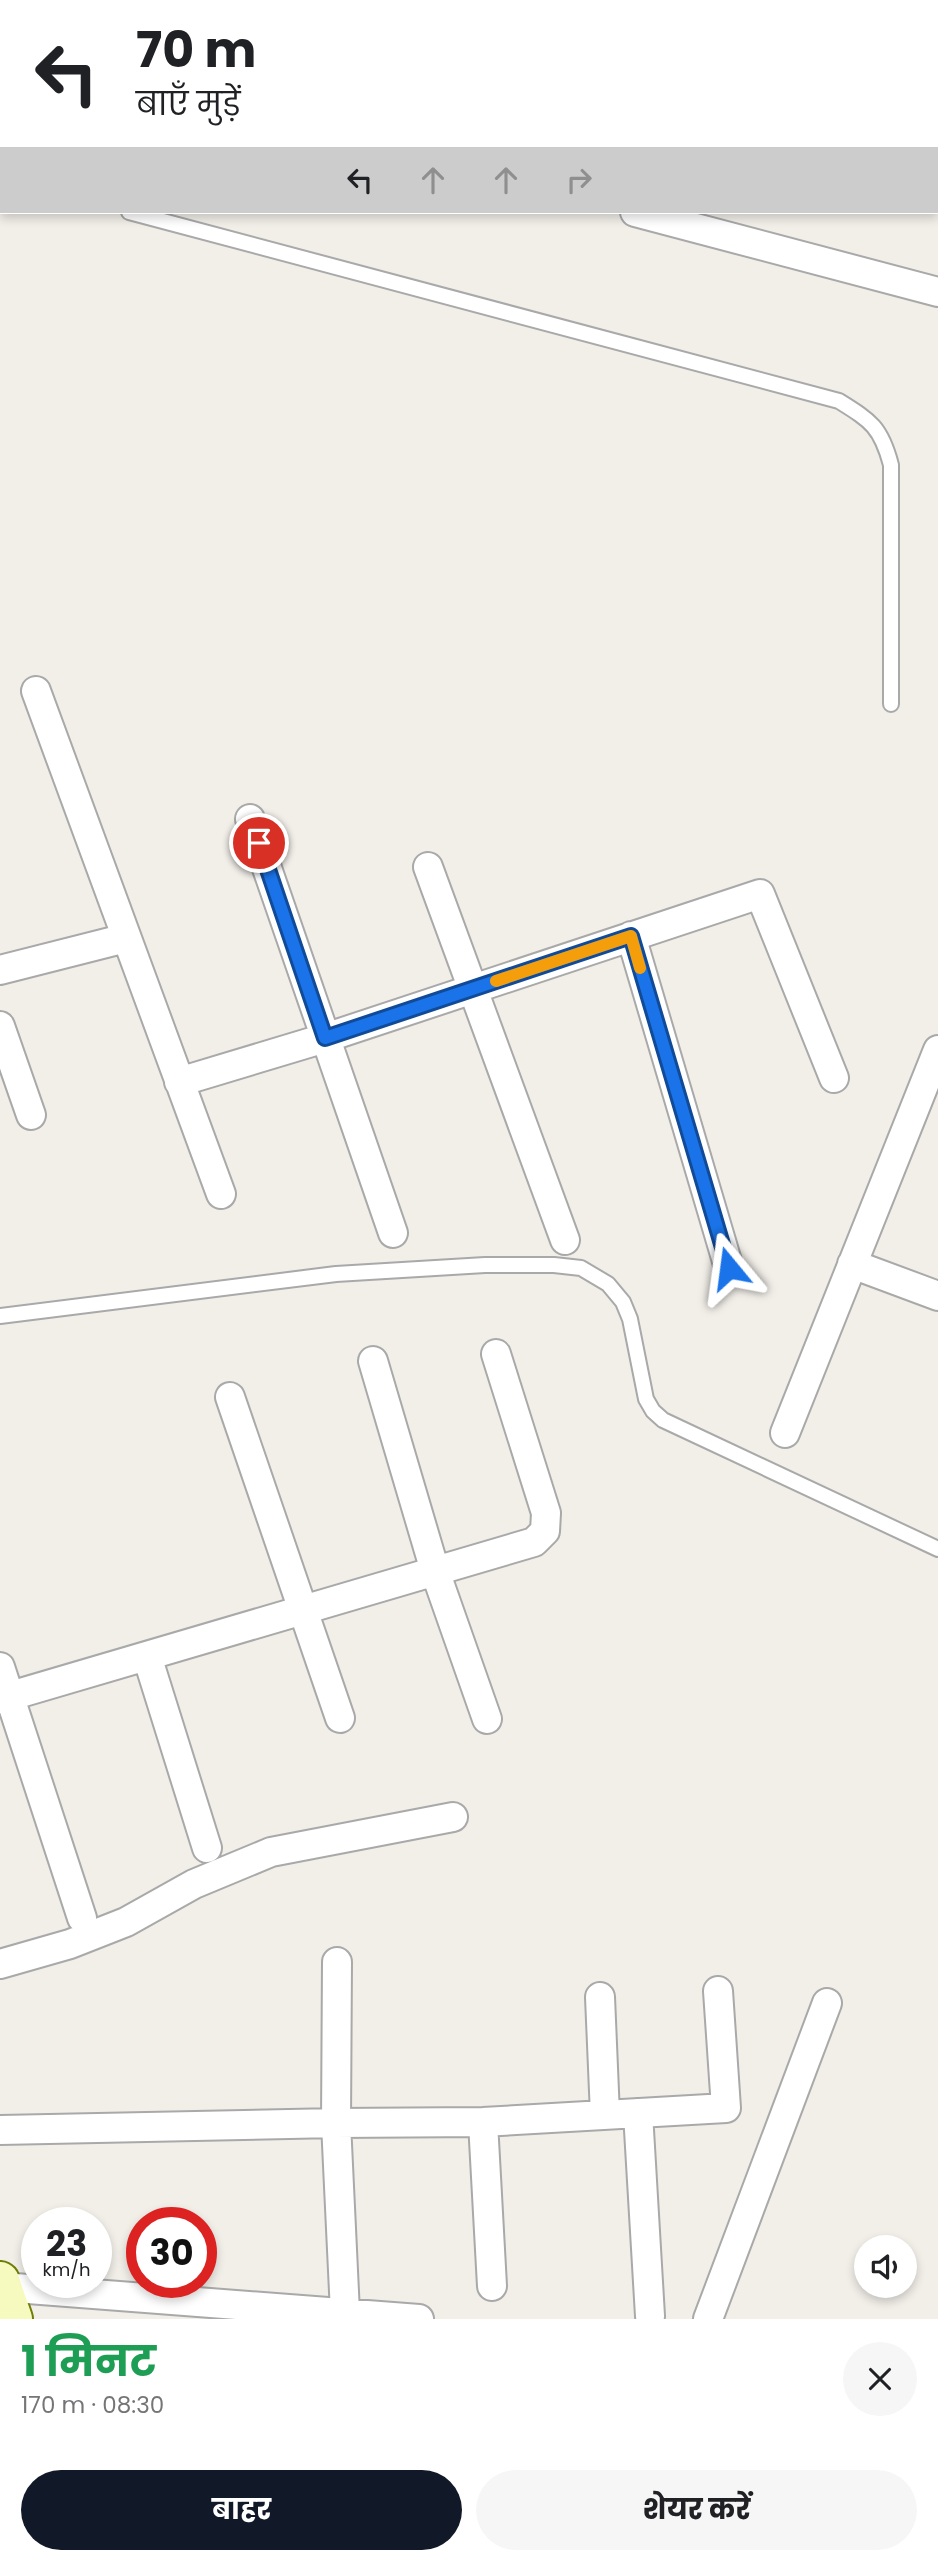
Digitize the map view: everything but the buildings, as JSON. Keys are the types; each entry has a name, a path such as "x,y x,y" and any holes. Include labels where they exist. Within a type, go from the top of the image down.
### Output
{"street":[{"path":"643,214 938,292"},
{"path":"36,691 221,1194"},
{"path":"250,819 393,1233"},
{"path":"428,867 565,1240"},
{"path":"180,1082 325,1038 760,894 834,1078"},
{"path":"631,936 729,1268"},
{"path":"0,970 126,938"},
{"path":"0,1026 31,1115"},
{"path":"785,1433 938,1050"},
{"path":"852,1264 938,1296"},
{"path":"5,1698 534,1542 545,1531 546,1513 496,1354"},
{"path":"373,1361 435,1571 487,1719"},
{"path":"230,1397 340,1718"},
{"path":"147,1656 207,1848"},
{"path":"0,1667 5,1698 82,1918"},
{"path":"0,1964 70,1944 126,1922 194,1884 271,1852 453,1817"},
{"path":"337,1962 337,2123 345,2313"},
{"path":"0,2130 483,2122 726,2108 718,1991"},
{"path":"600,1997 605,2115"},
{"path":"708,2319 827,2003"},
{"path":"638,2113 650,2316"},
{"path":"483,2122 492,2286"},
{"path":"5,2296 419,2319"}],"lane":[{"path":"137,214 839,401 869,420 884,439 891,465 891,704"},
{"path":"0,1316 336,1274 485,1265 554,1265 581,1268 608,1284 623,1302 630,1319 646,1399 653,1411 663,1420 938,1549"}],"slow traffic":[{"path":"496,981 631,936 640,968"}],"route":[{"path":"259,843 325,1038 631,936 729,1268"}]}
